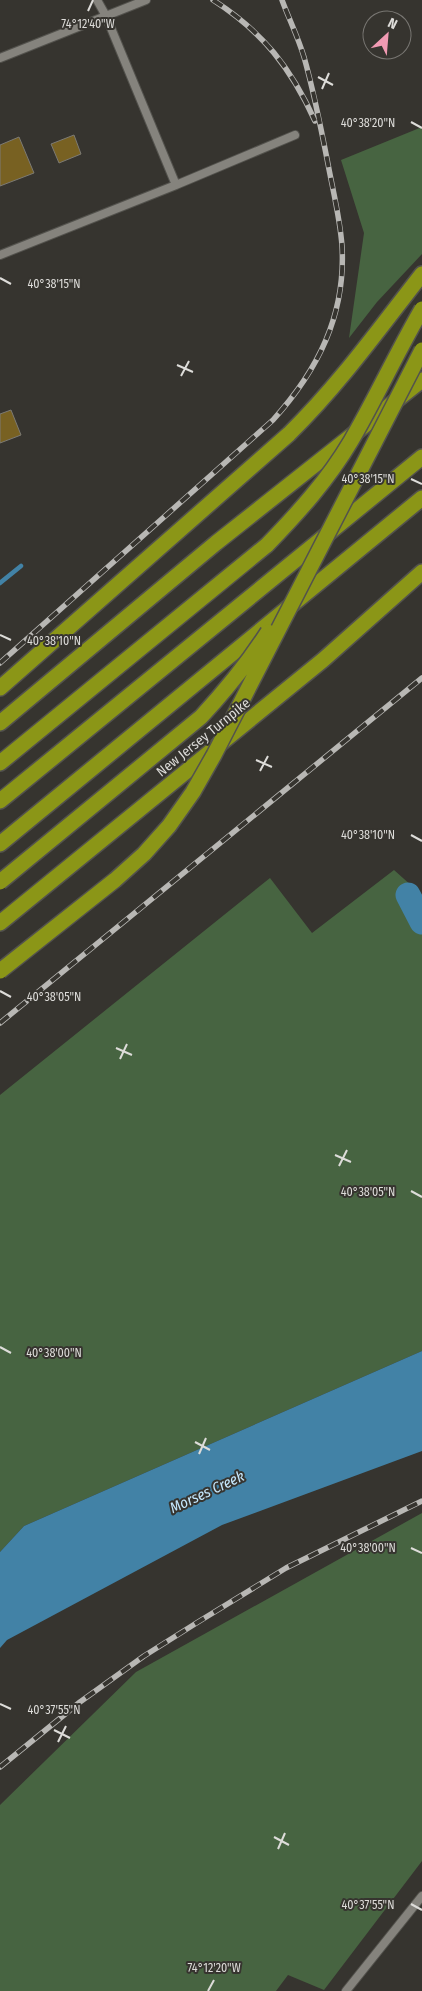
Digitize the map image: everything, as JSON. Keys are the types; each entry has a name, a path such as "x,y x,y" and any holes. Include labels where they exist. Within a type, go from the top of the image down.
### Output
{"highway":[{"path":"0,688 306,417 357,359 422,274"},
{"path":"0,763 266,545 302,508 326,479 346,449 422,309"},
{"path":"0,970 116,880 144,854 169,826 193,792 214,755 422,350"},
{"path":"0,723 216,543 422,380"},
{"path":"0,801 422,457"},
{"path":"0,844 422,498"},
{"path":"0,882 201,717 226,690 254,653 313,561"},
{"name":"New Jersey Turnpike","path":"0,923 323,660 422,572"}],"lane":[{"path":"97,0 106,16 176,185"},
{"path":"0,58 146,0"},
{"path":"0,256 295,135"},
{"path":"346,1991 422,1896"}],"green space":[{"path":"422,127 422,254 377,302 349,338 364,233 341,160"},
{"path":"394,870 422,895 422,1351 24,1526 0,1552 0,1095 270,878 312,933"},
{"path":"422,1513 422,1861 324,1990 288,1975 276,1991 0,1991 0,1805 136,1672"}],"water":[{"name":"Morses Creek","path":"422,1351 422,1451 222,1525 7,1640 0,1648 0,1552 24,1526"}],"building":[{"path":"74,135 81,154 59,163 51,144"},
{"path":"19,137 34,173 0,186 0,145"},
{"path":"11,410 21,435 0,443 0,414"}],"waterway":[{"path":"0,583 21,566"},
{"path":"408,895 422,922"}],"railway":[{"path":"213,0 247,25 274,53 296,84 315,121"},
{"path":"0,663 273,420 303,381 316,361 326,340 334,318 339,295 342,271 341,236 311,83 302,50 282,0"},
{"path":"0,1023 422,678"},
{"path":"0,1767 80,1702 144,1656 286,1568 422,1501"}]}
